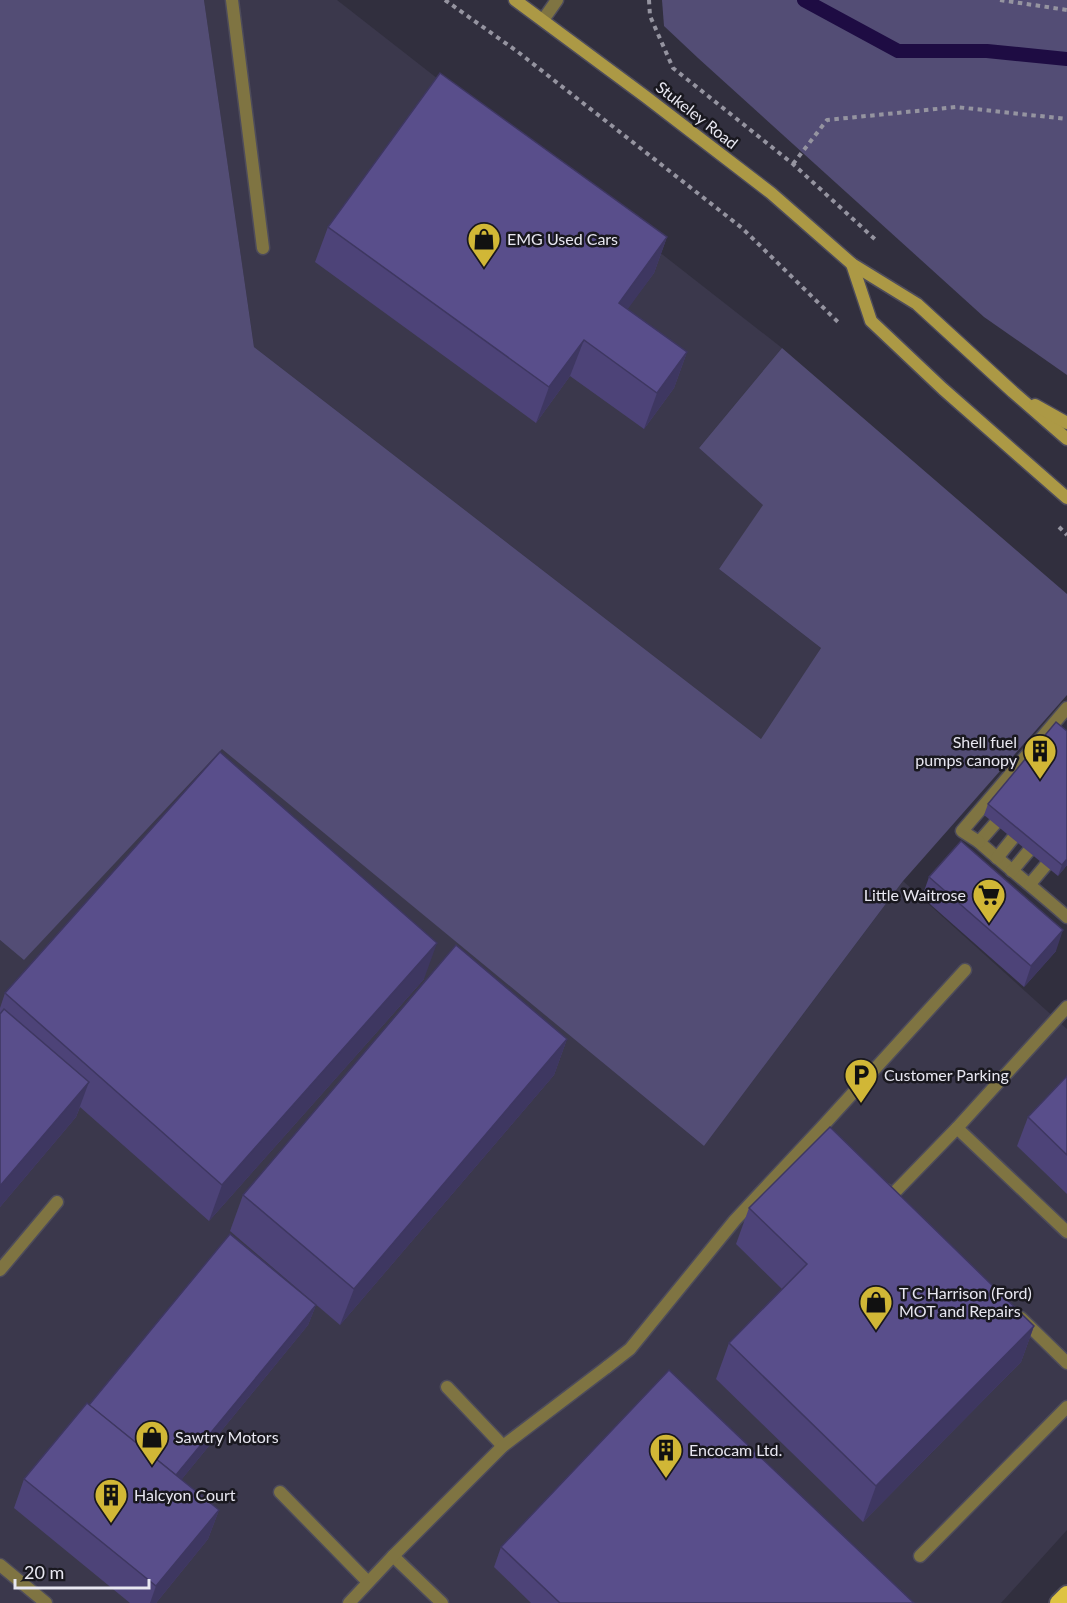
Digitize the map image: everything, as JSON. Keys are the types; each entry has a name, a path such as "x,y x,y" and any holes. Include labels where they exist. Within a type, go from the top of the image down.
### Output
{"highway":[{"path":"1058,1603 1067,1594"}],"main road":[{"name":"Stukeley Road","path":"515,0 771,193 852,264 918,304 1067,440"},
{"path":"852,264 871,321 943,389 1067,498"},
{"path":"1013,392 1067,423"}],"street":[{"path":"232,0 263,248"},
{"path":"543,20 558,0"},
{"path":"1067,708 962,831 979,842 1067,917"},
{"path":"979,842 1016,800"},
{"path":"997,858 1032,816"},
{"path":"1012,871 1046,830"},
{"path":"1030,884 1067,840"},
{"path":"349,1603 503,1446 630,1349 735,1220 825,1132 965,970"},
{"path":"876,1180 896,1199 1067,1007"},
{"path":"957,1128 1067,1232"},
{"path":"0,1270 57,1202"},
{"path":"1009,1307 1067,1363"},
{"path":"447,1387 503,1446"},
{"path":"920,1556 1067,1407"},
{"path":"280,1492 368,1582"},
{"path":"393,1556 442,1603"},
{"path":"0,1565 46,1603"}],"path":[{"path":"445,0 518,52 742,228 842,326"},
{"path":"649,0 650,16 674,68 793,164 827,120 956,107 1067,119"},
{"path":"1000,0 1067,10"}],"shaded area":[{"path":"0,0 204,0 254,347 761,739 821,648 719,569 763,505 699,448 782,348 1067,594 1067,695 903,881 704,1146 222,749 24,960 0,940"},
{"path":"204,0 337,0 782,348 699,448 764,505 719,569 821,648 762,740 254,347"},
{"path":"662,0 1067,0 1067,375 984,317 698,58 664,26"},
{"path":"222,748 704,1146 903,881 1067,1029 1067,1530 1001,1603 0,1603 0,940 24,959"}],"building":[{"name":"EMG Used Cars","path":"440,73 667,237 619,303 687,352 657,393 584,340 549,387 328,227"},
{"name":"Shell fuel pumps canopy","path":"1056,722 1067,731 1067,859 1062,865 988,804"},
{"path":"220,752 437,943 222,1185 5,993"},
{"path":"961,841 1063,930 1031,966 929,877"},
{"path":"456,945 567,1039 354,1289 243,1195"},
{"path":"4,1009 89,1082 0,1186 0,1014"},
{"path":"1067,1076 1067,1155 1028,1117"},
{"name":"T C Harrison (Ford) MOT and Repairs","path":"830,1127 1034,1326 876,1486 729,1343 807,1264 749,1208"},
{"path":"230,1234 316,1305 176,1475 89,1405"},
{"name":"Encocam Ltd.","path":"669,1370 914,1603 560,1603 501,1547"},
{"name":"Halcyon Court","path":"87,1403 219,1510 156,1586 24,1479"}],"waterway":[{"path":"804,0 898,51 987,51 1067,59"}],"place":[{"name":"EMG Used Cars","path":"484,268"},
{"name":"Shell fuel pumps canopy","path":"1040,780"},
{"name":"Little Waitrose","path":"989,924"},
{"name":"Customer Parking","path":"861,1104"},
{"name":"T C Harrison (Ford) MOT and Repairs","path":"876,1331"},
{"name":"Sawtry Motors","path":"152,1466"},
{"name":"Encocam Ltd.","path":"666,1479"},
{"name":"Halcyon Court","path":"111,1524"}]}
